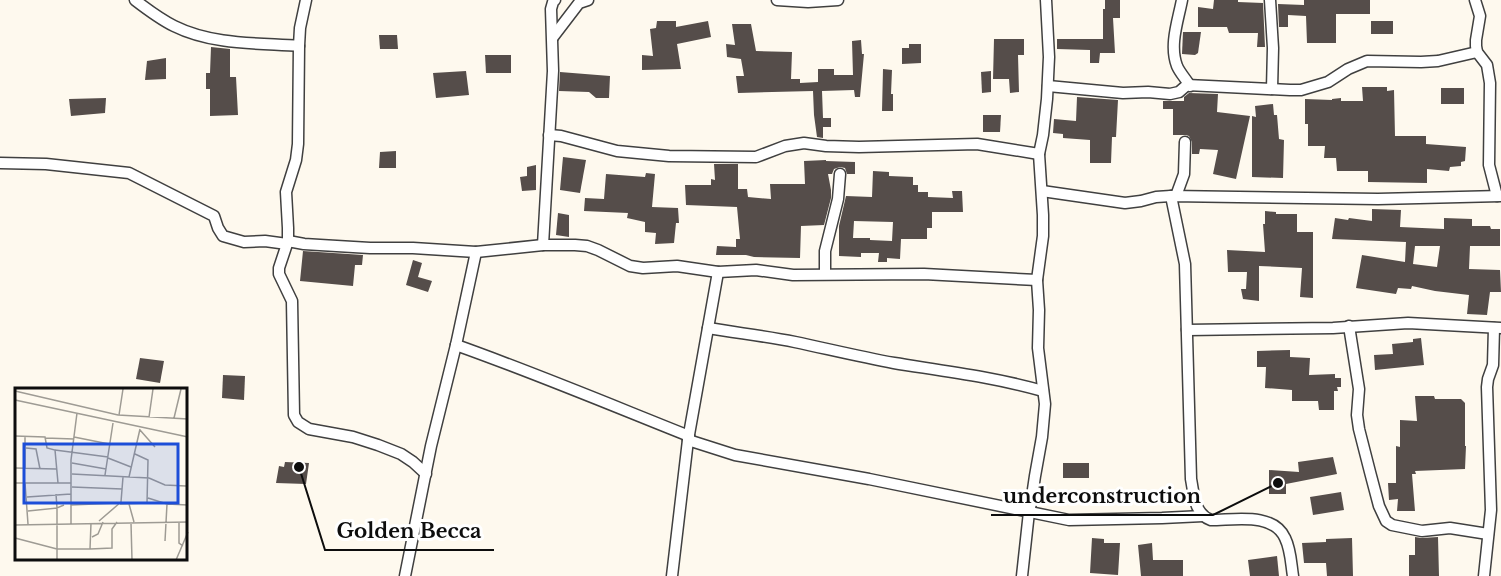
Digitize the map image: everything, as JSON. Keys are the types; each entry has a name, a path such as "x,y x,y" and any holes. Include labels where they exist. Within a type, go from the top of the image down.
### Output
{"street":[{"path":"135,0 152,14 175,27 198,35 230,41 299,46"},
{"path":"306,0 300,28 298,144 296,160 286,192 287,243 279,267 279,274 292,301 294,415 298,422 309,429 353,437 401,454 426,474"},
{"path":"543,245 553,71 551,9 555,0"},
{"path":"553,37 579,3 588,0"},
{"path":"777,0 808,2 838,0"},
{"path":"1022,576 1045,404 1038,348 1037,280 1043,236 1039,154 1043,135 1049,57 1046,0"},
{"path":"1182,0 1174,37 1174,54 1190,86"},
{"path":"1270,0 1273,48 1272,89"},
{"path":"1042,191 1125,203 1174,196 1378,199 1499,196 1490,174 1488,158 1490,83 1487,65 1477,52 1476,40 1480,16 1474,2"},
{"path":"1047,86 1123,93 1170,94 1190,86 1301,90 1328,82 1347,69 1366,62 1438,61 1477,52"},
{"path":"549,135 617,151 669,156 756,157 785,146 804,143 859,147 976,144 1039,154"},
{"path":"1185,142 1184,174 1174,196 1185,264 1191,479 1197,509 1211,520 1257,520 1268,522 1279,528 1289,551 1293,576"},
{"path":"0,163 46,164 129,173 214,216 223,236 244,242 265,241 476,252 543,245 575,245 587,246 630,266 643,268 677,266 718,272 756,270 793,275 924,274 1037,280"},
{"path":"825,274 825,251 838,200 840,174"},
{"path":"405,576 431,446 476,252"},
{"path":"676,575 688,438 718,272"},
{"path":"1187,330 1322,328 1408,322 1498,328 1493,365 1487,387 1491,510 1484,576"},
{"path":"1349,326 1359,389 1357,415 1359,429 1379,506 1386,521 1392,525 1422,531 1450,528 1488,534"},
{"path":"708,328 896,363 982,376 1043,391"},
{"path":"456,345 515,366 688,438 735,455 869,479 1069,520 1203,516"}],"building":[{"path":"1105,0 1120,0 1120,18 1113,18 1115,53 1100,53 1099,63 1090,63 1090,50 1057,49 1057,39 1103,39"},
{"path":"1214,0 1263,3 1265,47 1257,47 1258,33 1229,33 1227,27 1198,27 1198,7 1213,9"},
{"path":"1304,0 1370,0 1370,14 1336,14 1336,43 1307,43 1306,16 1288,15 1288,27 1279,27 1278,4 1304,5"},
{"path":"657,21 676,21 676,27 708,21 711,37 677,44 681,69 642,70 642,55 653,56 650,29 656,28"},
{"path":"1371,21 1393,21 1393,34 1371,34"},
{"path":"732,24 751,24 756,51 792,52 791,79 800,79 800,83 818,82 818,69 834,69 834,75 853,75 852,41 861,40 862,54 864,54 860,97 855,97 854,90 822,91 823,118 831,118 831,127 823,127 823,138 817,137 813,91 738,93 736,76 744,76 741,59 727,57 726,44 735,45"},
{"path":"1183,32 1201,32 1198,53 1195,55 1182,54"},
{"path":"379,35 397,35 398,49 380,49"},
{"path":"994,39 1024,39 1024,55 1018,55 1019,92 1010,93 1009,79 993,79"},
{"path":"909,44 921,44 921,63 902,64 902,48 909,48"},
{"path":"211,47 230,49 230,77 236,77 238,115 210,116 210,89 206,89 206,73 210,73"},
{"path":"485,55 511,55 511,73 486,73"},
{"path":"166,58 166,79 145,80 147,61"},
{"path":"883,69 892,70 893,111 882,111"},
{"path":"466,71 469,95 436,98 433,73"},
{"path":"991,71 991,92 982,93 981,72"},
{"path":"560,72 610,76 609,98 596,98 589,92 559,91"},
{"path":"1362,87 1387,87 1387,91 1394,90 1395,136 1426,136 1426,144 1466,147 1465,161 1461,162 1461,166 1450,167 1449,171 1427,169 1427,183 1368,182 1368,171 1337,171 1336,158 1324,158 1325,146 1308,146 1305,99 1341,98 1341,101 1363,101"},
{"path":"1441,88 1464,88 1464,104 1441,104"},
{"path":"1189,93 1218,94 1217,112 1250,116 1236,179 1213,174 1218,150 1200,149 1199,154 1192,154 1192,142 1189,136 1173,135 1173,109 1163,109 1163,101 1184,101 1184,97"},
{"path":"1077,97 1118,100 1116,137 1112,137 1111,163 1090,163 1090,140 1063,138 1063,134 1053,133 1054,119 1076,121"},
{"path":"106,98 105,113 71,116 69,99"},
{"path":"1273,104 1274,115 1277,115 1279,139 1284,140 1283,178 1252,177 1252,116 1256,117 1255,106"},
{"path":"983,115 1001,115 1000,132 983,132"},
{"path":"396,151 396,168 379,168 380,152"},
{"path":"563,157 586,160 580,193 560,190"},
{"path":"804,161 855,162 855,174 847,174 845,168 840,167 834,169 832,174 828,174 831,198 824,225 801,226 800,258 716,255 717,246 736,247 736,239 740,239 737,207 686,205 685,185 711,185 711,179 715,180 714,164 738,164 738,189 747,189 748,197 771,199 770,184 805,184"},
{"path":"536,165 536,190 522,191 520,177 527,176 527,167"},
{"path":"873,171 889,172 889,176 913,177 913,185 918,185 918,192 928,192 928,197 953,198 952,191 962,191 963,212 932,212 932,228 927,228 927,239 901,239 900,259 887,258 887,262 878,262 879,253 861,253 861,257 839,256 839,226 846,196 872,197","holes":["854,221 893,222 892,241 853,238"]},
{"path":"646,173 655,174 652,207 678,208 679,223 676,223 674,243 655,244 656,233 645,232 645,222 627,218 628,213 584,211 585,198 604,199 606,174 645,177"},
{"path":"1372,209 1401,210 1400,227 1444,229 1444,218 1472,219 1472,226 1490,226 1491,229 1500,229 1500,246 1470,246 1469,269 1500,270 1501,292 1490,292 1487,315 1467,314 1469,295 1412,286 1411,289 1398,288 1396,294 1356,288 1362,255 1405,262 1406,242 1332,239 1335,218 1372,221","holes":["1415,246 1440,246 1437,267 1413,264"]},
{"path":"1265,211 1276,212 1276,214 1297,214 1297,232 1313,232 1313,298 1300,297 1302,268 1259,266 1259,301 1243,299 1241,289 1246,289 1247,272 1228,272 1227,250 1265,252 1263,224 1265,224"},
{"path":"558,213 569,215 569,237 556,235"},
{"path":"303,251 363,255 362,265 355,265 353,286 300,281"},
{"path":"413,260 422,263 418,277 432,281 428,292 406,285"},
{"path":"1421,338 1424,365 1375,370 1374,355 1393,354 1392,344 1413,342 1413,339"},
{"path":"1290,350 1290,357 1310,358 1309,375 1335,374 1335,378 1341,378 1341,387 1337,387 1338,391 1334,391 1334,410 1319,410 1318,401 1292,401 1292,390 1265,388 1266,367 1257,367 1257,351"},
{"path":"140,358 164,361 160,383 136,379"},
{"path":"223,375 245,376 244,400 222,398"},
{"path":"1415,396 1461,399 1465,403 1465,469 1415,471 1416,474 1412,474 1415,511 1397,511 1398,499 1389,500 1388,483 1396,483 1396,446 1400,447 1400,420 1417,421"},
{"path":"1333,457 1337,474 1286,484 1286,494 1269,494 1269,470 1299,472 1298,462"},
{"path":"285,462 309,463 306,484 276,483 279,466 284,467"},
{"path":"1063,463 1089,463 1089,478 1063,478"},
{"path":"1341,492 1344,510 1313,515 1310,497"},
{"path":"1415,537 1438,537 1439,576 1409,576 1409,555 1415,555"},
{"path":"1092,538 1104,539 1104,543 1120,543 1118,575 1090,573"},
{"path":"1352,538 1353,576 1327,576 1326,563 1304,563 1302,543"},
{"path":"1152,543 1153,560 1183,560 1183,576 1141,576 1138,545"},
{"path":"1277,556 1279,576 1250,576 1248,560"}],"place":[{"name":"Golden Becca","path":"299,467"},
{"name":"underconstruction","path":"1278,483"}]}
